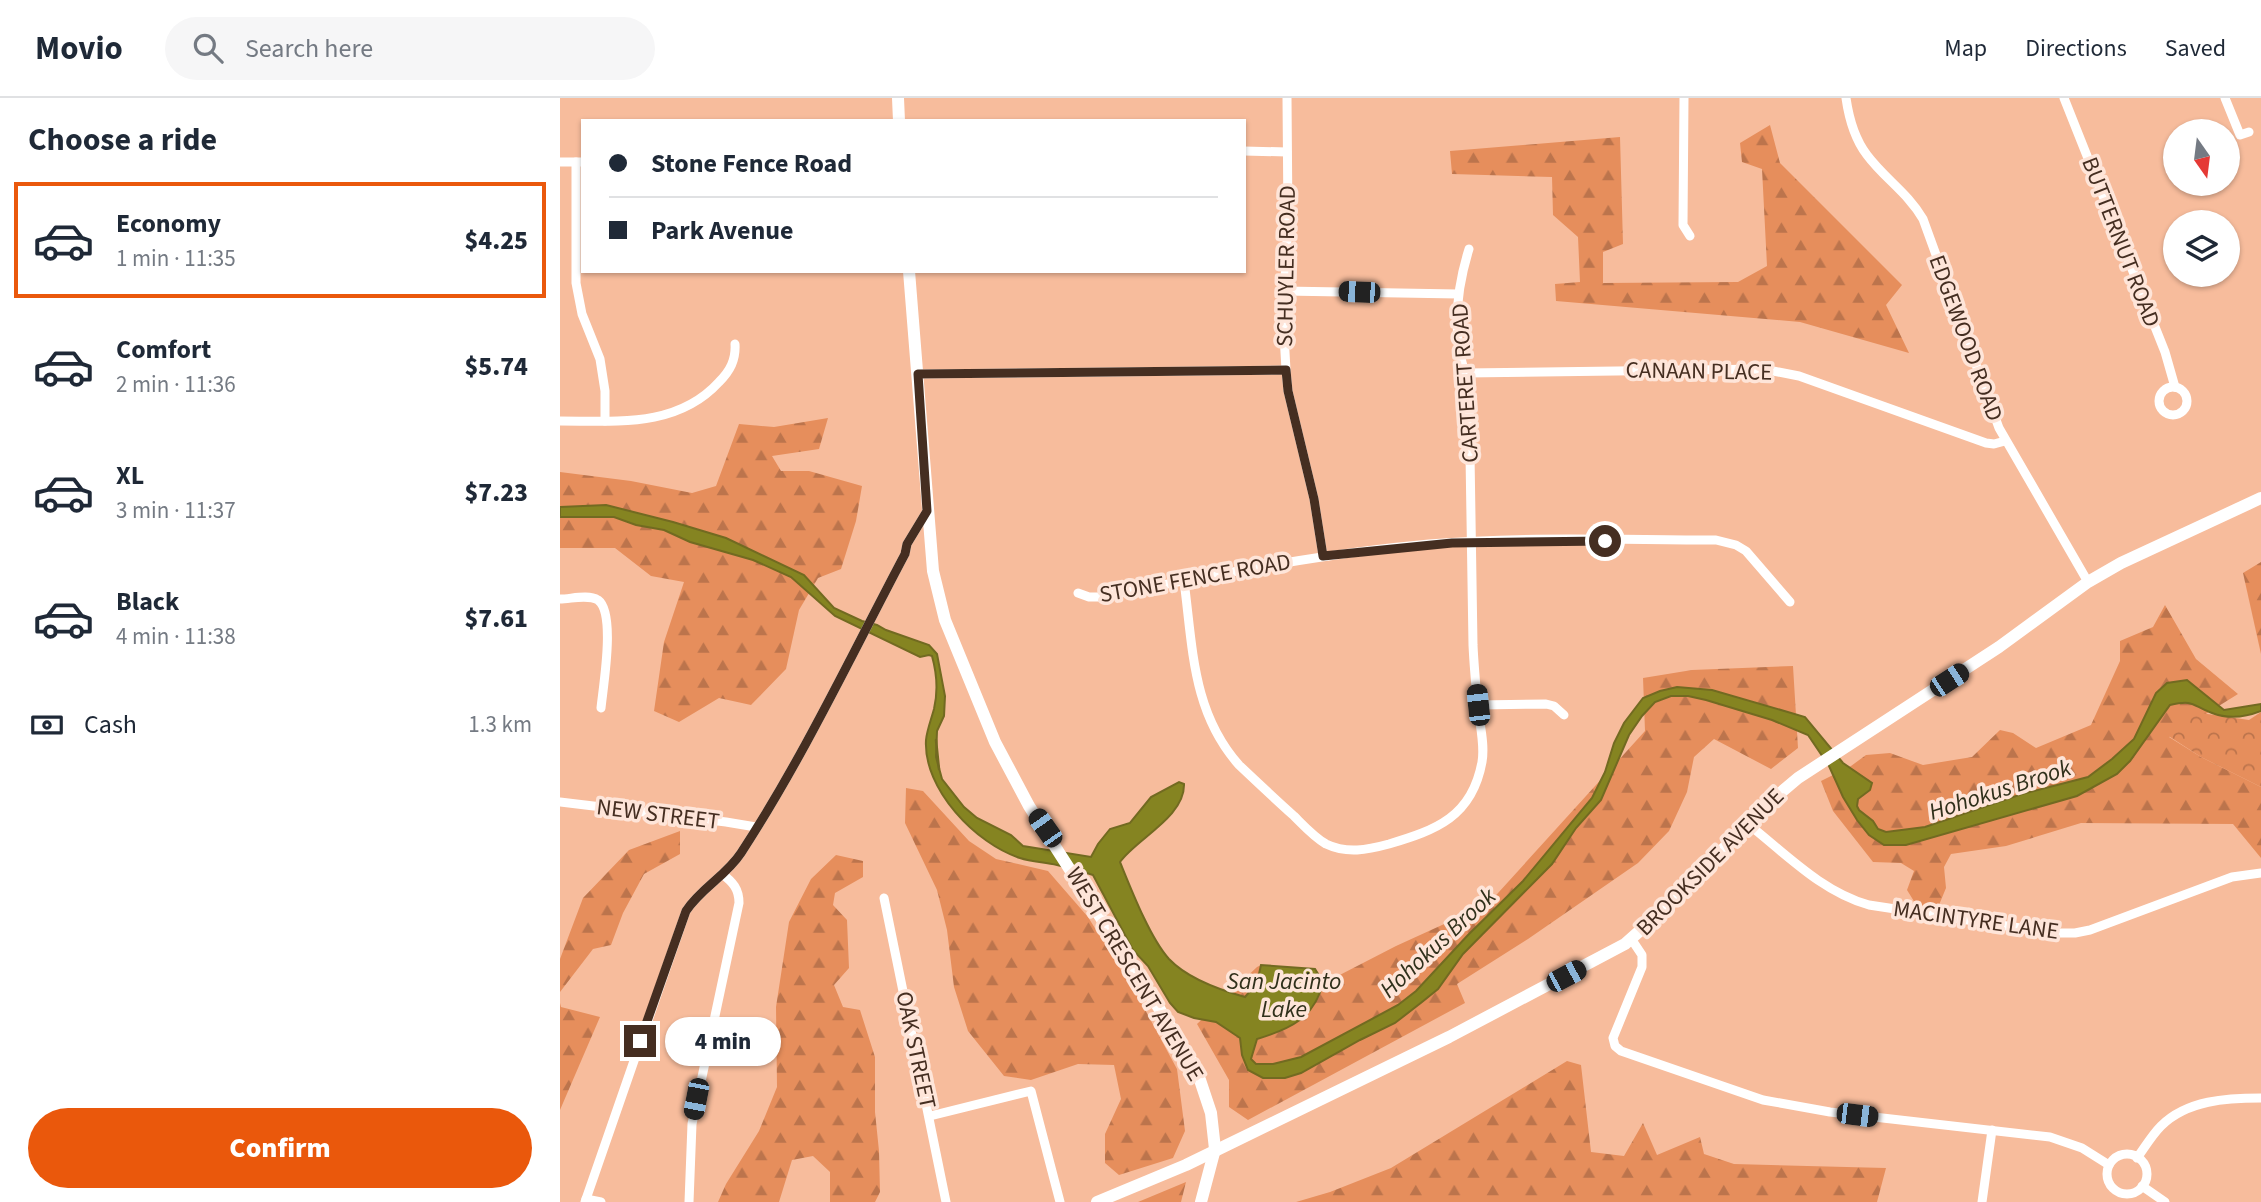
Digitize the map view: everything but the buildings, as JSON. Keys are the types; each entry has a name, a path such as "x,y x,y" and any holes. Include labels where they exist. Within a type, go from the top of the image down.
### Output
{"street":[{"path":"898,98 899,119"},
{"name":"SCHUYLER ROAD","path":"1287,98 1288,221 1284,290 1286,370 1288,391 1314,499 1323,556"},
{"path":"1684,98 1684,225 1690,236"},
{"name":"EDGEWOOD ROAD","path":"1846,98 1849,117 1859,143 1873,163 1907,196 1923,219 2005,441 2088,582"},
{"name":"BUTTERNUT ROAD","path":"2064,98 2165,352 2175,387"},
{"path":"2225,98 2240,135 2249,132"},
{"path":"1246,151 1287,152"},
{"path":"560,162 579,162 576,283 582,314 604,376 605,421"},
{"name":"CARTERET ROAD","path":"1184,581 1199,688 1218,738 1239,765 1316,837 1336,848 1360,850 1423,834 1437,828 1459,810 1474,788 1483,759 1473,645 1469,391 1458,347 1458,294 1469,249"},
{"name":"WEST CRESCENT AVENUE","path":"909,273 933,571 945,620 995,742 1029,806 1060,850 1191,1060 1207,1096 1215,1149 1201,1202"},
{"path":"1284,290 1458,294"},
{"path":"560,421 654,419 687,407 709,392 726,375 735,358 735,344"},
{"name":"CANAAN PLACE","path":"1465,373 1763,369 1800,376 1986,443 2005,441"},
{"path":"918,374 1286,370"},
{"name":"BROOKSIDE AVENUE","path":"1097,1202 1178,1168 1449,1037 1632,940 1784,789 1822,762 1998,647 2088,582 2121,563 2261,498"},
{"path":"601,1202 585,1201 686,911 694,898 739,855 756,827 809,735 905,554 907,544 927,511"},
{"name":"STONE FENCE ROAD","path":"1078,593 1099,597 1323,556 1430,544 1726,541 1746,551 1790,601"},
{"path":"560,599 590,597 605,608 608,631 601,708"},
{"path":"1478,705 1546,704 1554,706 1564,715"},
{"name":"NEW STREET","path":"560,802 756,827"},
{"name":"MACINTYRE LANE","path":"1748,824 1825,886 1853,901 2053,933 2090,930 2232,877 2261,873"},
{"path":"689,1202 691,1124 739,903 736,887 722,874"},
{"name":"OAK STREET","path":"884,898 946,1202"},
{"path":"1632,940 1642,955 1642,967 1614,1038 1615,1046 1621,1051 1763,1100 1830,1112 2050,1137 2082,1148 2109,1165"},
{"path":"930,1116 1031,1091 1060,1202"},
{"path":"2137,1157 2161,1126 2185,1110 2217,1100 2261,1098"},
{"path":"1982,1202 1992,1130"},
{"path":"2125,1154 2137,1157 2145,1168 2145,1181 2131,1193 2118,1192 2107,1177 2109,1165 2125,1154"},
{"path":"1178,1168 1193,1171 1206,1186"},
{"path":"2142,1186 2165,1202"}],"green space":[{"path":"1770,125 1780,163 1902,285 1886,305 1909,353 1800,322 1556,301 1555,284 1580,282 1578,237 1553,215 1552,177 1452,174 1450,151 1620,137 1623,244 1603,252 1603,283 1738,282 1767,266 1762,169 1742,162 1740,143"},
{"path":"828,418 819,449 772,456 781,471 809,471 862,486 856,521 841,569 818,578 799,610 786,669 751,705 719,698 679,722 654,711 664,642 684,582 651,576 615,548 560,548 560,472 631,481 692,493 716,486 739,424 774,427"},
{"path":"2261,562 2261,654 2243,573"},
{"path":"2165,605 2196,659 2238,694 2169,737 2201,757 2261,787 2261,858 2233,824 2081,823 2006,846 1951,854 1944,867 1946,888 1939,905 1920,911 1907,890 1914,871 1901,863 1873,862 1833,811 1821,781 1866,755 1890,753 1923,765 1972,757 2000,730 2013,733 2036,748 2091,725 2120,661 2120,641 2153,627"},
{"path":"1793,666 1798,748 1771,769 1714,739 1694,757 1687,792 1669,831 1638,863 1457,984 1465,1003 1248,1120 1229,1107 1229,1080 1197,1024 1257,967 1261,965 1330,980 1488,904 1645,731 1643,678 1692,670"},
{"path":"2187,711 2249,720 2261,712 2261,787 2201,757 2167,735"},
{"path":"906,788 923,791 969,841 996,859 1048,871 1088,917 1142,1004 1177,1069 1185,1131 1173,1158 1119,1175 1105,1163 1105,1134 1121,1099 1114,1065 1078,1064 1031,1080 1004,1076 968,1031 954,987 947,930 937,890 905,823"},
{"path":"680,831 680,854 644,874 623,913 611,945 593,949 560,992 560,959 583,898 629,850"},
{"path":"836,855 863,861 863,877 835,893 833,905 847,920 849,968 834,985 843,1007 860,1010 875,1057 880,1192 875,1202 830,1202 830,1172 813,1156 792,1160 779,1202 718,1202 759,1131 777,1087 776,1007 789,922 811,879"},
{"path":"560,1003 561,1007 600,1017 560,1110"},
{"path":"1567,1061 1581,1065 1591,1152 1624,1156 1643,1123 1657,1155 1700,1137 1704,1154 1734,1164 1886,1168 1877,1202 1296,1202 1391,1168"},
{"path":"1186,1182 1181,1202 1138,1202"}],"water":[{"name":"San Jacinto Lake","path":"606,505 726,538 804,575 834,608 929,645 937,654 945,696 944,716 937,731 936,757 942,779 964,807 977,818 1011,835 1023,846 1091,857 1110,829 1130,823 1151,797 1179,782 1184,784 1177,807 1120,862 1142,913 1162,950 1176,966 1194,978 1245,997 1257,983 1261,965 1315,969 1323,982 1314,1005 1299,1020 1280,1031 1257,1039 1251,1059 1256,1064 1273,1064 1301,1057 1398,1005 1416,991 1523,881 1592,798 1624,723 1643,698 1660,691 1677,687 1712,690 1805,717 1843,763 1872,783 1870,790 1858,799 1857,806 1878,829 1886,832 1925,827 2022,794 2088,777 2134,739 2156,693 2167,683 2187,680 2224,710 2261,704 2261,711 2231,717 2212,713 2189,703 2170,705 2130,761 2117,774 2077,796 1906,845 1884,845 1869,835 1857,820 1829,766 1808,735 1772,720 1706,700 1671,696 1655,702 1642,716 1629,735 1601,800 1576,828 1552,864 1463,954 1438,989 1395,1023 1301,1073 1285,1078 1263,1078 1248,1070 1242,1055 1240,1038 1216,1022 1178,1012 1170,1003 1148,966 1133,950 1093,875 1003,851 986,841 955,812 933,777 927,759 926,740 936,690 932,656 920,657 835,616 791,577 753,560 690,542 664,530 636,525 614,517 560,517 560,507"}],"waterway":[{"name":"Hohokus Brook","path":"936,740 939,769"}],"route":[{"path":"640,1041 686,911 694,898 739,855 773,799 927,511 918,374 1286,370 1288,391 1314,499 1323,556 1452,543 1605,541"}]}
